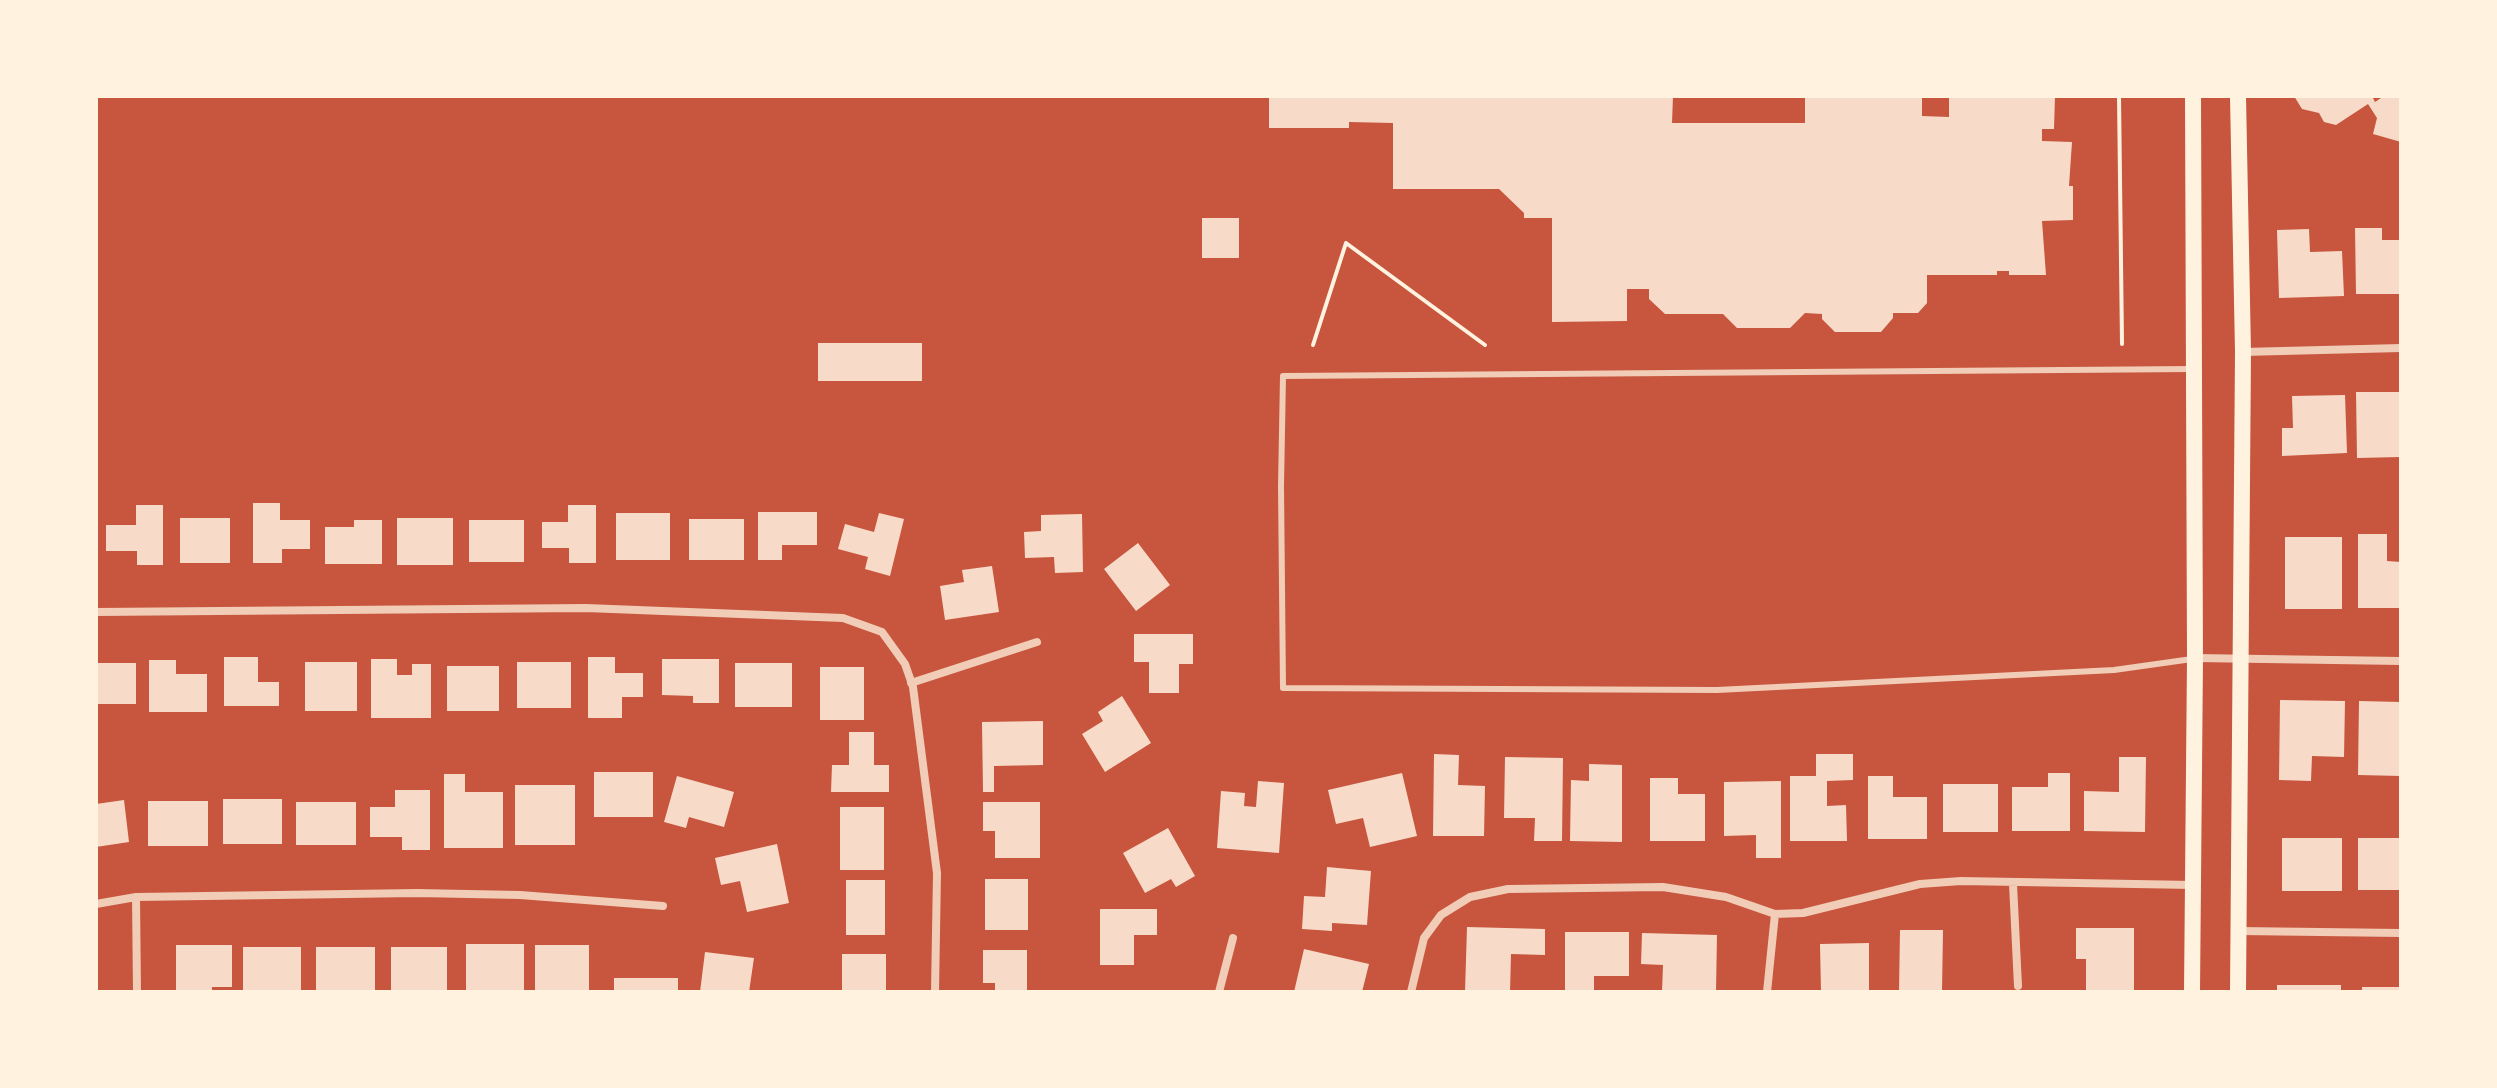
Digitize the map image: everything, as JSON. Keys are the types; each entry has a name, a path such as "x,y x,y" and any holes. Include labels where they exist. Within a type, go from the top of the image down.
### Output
{"main road":[{"path":"2192,992 2195,658 2193,96"},
{"path":"2238,96 2243,352 2238,992"}],"street":[{"path":"2243,352 2401,348"},
{"path":"96,612 586,608 843,618 882,632 905,664 911,683 937,873 935,992"},
{"path":"911,683 1037,642"},
{"path":"2195,658 2401,661"},
{"path":"1411,992 1424,938 1441,915 1470,897 1508,889 1663,887 1726,897 1775,914 1803,913 1920,884 1961,881 2193,885"},
{"path":"2013,884 2018,986"},
{"path":"96,904 136,897 417,893 520,895 663,906"},
{"path":"136,897 137,992"},
{"path":"1767,992 1775,914"},
{"path":"2239,931 2401,933"},
{"path":"1219,992 1233,938"}],"lane":[{"path":"2194,369 1283,376 1281,486 1283,688 1717,690 2114,670 2195,658"}],"path":[{"path":"2119,96 2122,344"},
{"path":"1313,345 1346,243 1485,345"}],"building":[{"path":"1269,96 1673,96 1672,123 1805,123 1805,96 1922,96 1922,116 1949,117 1949,96 2055,96 2054,129 2042,129 2042,141 2072,142 2069,186 2073,186 2073,220 2042,221 2046,275 2009,275 2009,271 1997,271 1997,275 1927,275 1927,303 1918,313 1893,313 1893,318 1881,332 1835,332 1822,319 1822,314 1805,313 1790,328 1737,328 1723,314 1665,314 1649,299 1649,289 1627,289 1627,321 1552,322 1552,218 1524,218 1524,213 1499,189 1393,189 1393,123 1349,122 1349,128 1269,128"},
{"path":"2294,96 2372,96 2375,102 2384,96 2401,98 2401,142 2373,134 2377,118 2368,104 2336,125 2324,122 2319,113 2302,109"},
{"path":"1202,218 1239,218 1239,258 1202,258"},
{"path":"2355,228 2382,228 2382,240 2401,240 2401,294 2356,294"},
{"path":"2309,229 2310,252 2342,251 2344,296 2279,298 2277,230"},
{"path":"818,343 922,343 922,381 818,381"},
{"path":"2356,392 2401,392 2401,457 2357,458"},
{"path":"2345,395 2347,453 2282,456 2282,428 2293,428 2292,396"},
{"path":"253,503 280,503 280,520 310,520 310,549 282,549 282,563 253,563"},
{"path":"136,505 163,505 163,565 137,565 137,551 106,551 106,525 136,525"},
{"path":"568,505 596,505 596,563 569,563 569,548 542,548 542,522 568,522"},
{"path":"758,512 817,512 817,545 782,545 782,560 758,560"},
{"path":"616,513 670,513 670,560 616,560"},
{"path":"879,513 904,519 890,576 865,569 868,557 838,549 845,524 874,532"},
{"path":"1082,514 1083,572 1055,573 1054,557 1025,558 1024,532 1041,531 1041,515"},
{"path":"180,518 230,518 230,563 180,563"},
{"path":"397,518 453,518 453,565 397,565"},
{"path":"689,519 744,519 744,560 689,560"},
{"path":"354,520 382,520 382,564 325,564 325,527 354,527"},
{"path":"469,520 524,520 524,562 469,562"},
{"path":"2358,534 2387,534 2387,561 2401,562 2401,608 2358,608"},
{"path":"2285,537 2342,537 2342,609 2285,609"},
{"path":"1138,543 1170,585 1136,611 1104,569"},
{"path":"992,566 999,612 945,620 940,586 964,582 962,570"},
{"path":"1134,634 1193,634 1193,664 1179,664 1179,693 1149,693 1149,662 1134,662"},
{"path":"224,657 258,657 258,682 279,682 279,706 224,706"},
{"path":"588,657 615,657 615,673 643,673 643,697 622,697 622,718 588,718"},
{"path":"371,659 397,659 397,675 412,675 412,664 431,664 431,718 371,718"},
{"path":"662,659 719,659 719,703 693,703 693,696 662,695"},
{"path":"149,660 176,660 176,674 207,674 207,712 149,712"},
{"path":"305,662 357,662 357,711 305,711"},
{"path":"517,662 571,662 571,708 517,708"},
{"path":"96,663 136,663 136,704 96,704"},
{"path":"735,663 792,663 792,707 735,707"},
{"path":"447,666 499,666 499,711 447,711"},
{"path":"820,667 864,667 864,720 820,720"},
{"path":"1122,696 1151,743 1105,772 1082,734 1103,721 1098,712"},
{"path":"2280,700 2345,701 2344,757 2312,756 2311,781 2279,780"},
{"path":"2359,701 2401,702 2401,776 2358,775"},
{"path":"1043,721 1043,765 994,766 994,792 983,792 982,722"},
{"path":"849,732 874,732 874,765 889,765 889,792 831,792 832,765 849,765"},
{"path":"1434,754 1459,755 1458,785 1485,786 1484,836 1433,836"},
{"path":"1816,754 1853,754 1853,780 1827,781 1827,806 1846,805 1847,841 1790,841 1790,776 1816,776"},
{"path":"1505,757 1563,758 1562,841 1534,841 1535,818 1504,818"},
{"path":"2119,757 2146,757 2145,832 2084,831 2084,791 2119,792"},
{"path":"1589,764 1622,765 1622,842 1570,841 1571,780 1589,781"},
{"path":"594,772 653,772 653,817 594,817"},
{"path":"1402,773 1417,836 1370,847 1363,818 1336,824 1328,790"},
{"path":"2048,773 2070,773 2070,831 2012,831 2012,787 2048,787"},
{"path":"444,774 465,774 465,792 503,792 503,848 444,848"},
{"path":"677,776 734,792 724,827 689,817 686,828 664,822"},
{"path":"1868,776 1893,776 1893,797 1927,797 1927,839 1868,839"},
{"path":"1650,778 1678,778 1678,794 1705,794 1705,841 1650,841"},
{"path":"1258,781 1284,783 1279,853 1217,848 1221,791 1245,793 1244,806 1256,807"},
{"path":"1781,781 1781,858 1756,858 1756,835 1724,836 1724,782"},
{"path":"1943,784 1998,784 1998,832 1943,832"},
{"path":"515,785 575,785 575,845 515,845"},
{"path":"395,790 430,790 430,850 402,850 402,837 370,837 370,807 395,807"},
{"path":"223,799 282,799 282,844 223,844"},
{"path":"124,800 129,842 96,847 96,804"},
{"path":"148,801 208,801 208,846 148,846"},
{"path":"296,802 356,802 356,845 296,845"},
{"path":"983,802 1040,802 1040,858 995,858 995,831 983,831"},
{"path":"840,807 884,807 884,870 840,870"},
{"path":"1168,828 1195,876 1176,887 1171,879 1145,893 1123,853"},
{"path":"2282,838 2342,838 2342,891 2282,891"},
{"path":"2358,838 2401,838 2401,890 2358,890"},
{"path":"777,844 789,903 747,912 740,881 721,885 715,858"},
{"path":"1327,867 1371,871 1367,925 1332,923 1332,931 1302,929 1304,896 1325,897"},
{"path":"985,879 1028,879 1028,930 985,930"},
{"path":"846,880 885,880 885,935 846,935"},
{"path":"1100,909 1157,909 1157,935 1134,935 1134,965 1100,965"},
{"path":"1467,927 1545,929 1545,955 1511,954 1510,992 1465,992"},
{"path":"2076,928 2134,928 2134,991 2086,991 2086,959 2076,959"},
{"path":"1900,930 1943,930 1942,992 1899,992"},
{"path":"1565,932 1629,932 1629,976 1594,976 1594,992 1565,992"},
{"path":"1642,933 1717,935 1716,992 1662,992 1663,965 1641,964"},
{"path":"1869,943 1869,992 1821,992 1820,944"},
{"path":"466,944 524,944 524,990 466,990"},
{"path":"176,945 232,945 232,987 212,987 212,992 176,992"},
{"path":"535,945 589,945 589,992 535,992"},
{"path":"243,947 301,947 301,992 243,992"},
{"path":"316,947 375,947 375,990 316,990"},
{"path":"391,947 447,947 447,992 391,992"},
{"path":"1304,949 1369,964 1362,992 1294,992"},
{"path":"983,950 1027,950 1027,992 995,992 995,983 983,983"},
{"path":"705,952 754,958 749,992 700,992"},
{"path":"842,954 886,954 886,992 842,992"},
{"path":"614,978 678,978 678,992 614,992"},
{"path":"2277,985 2341,985 2341,992 2277,992"},
{"path":"2362,987 2401,987 2401,992 2362,992"}]}
